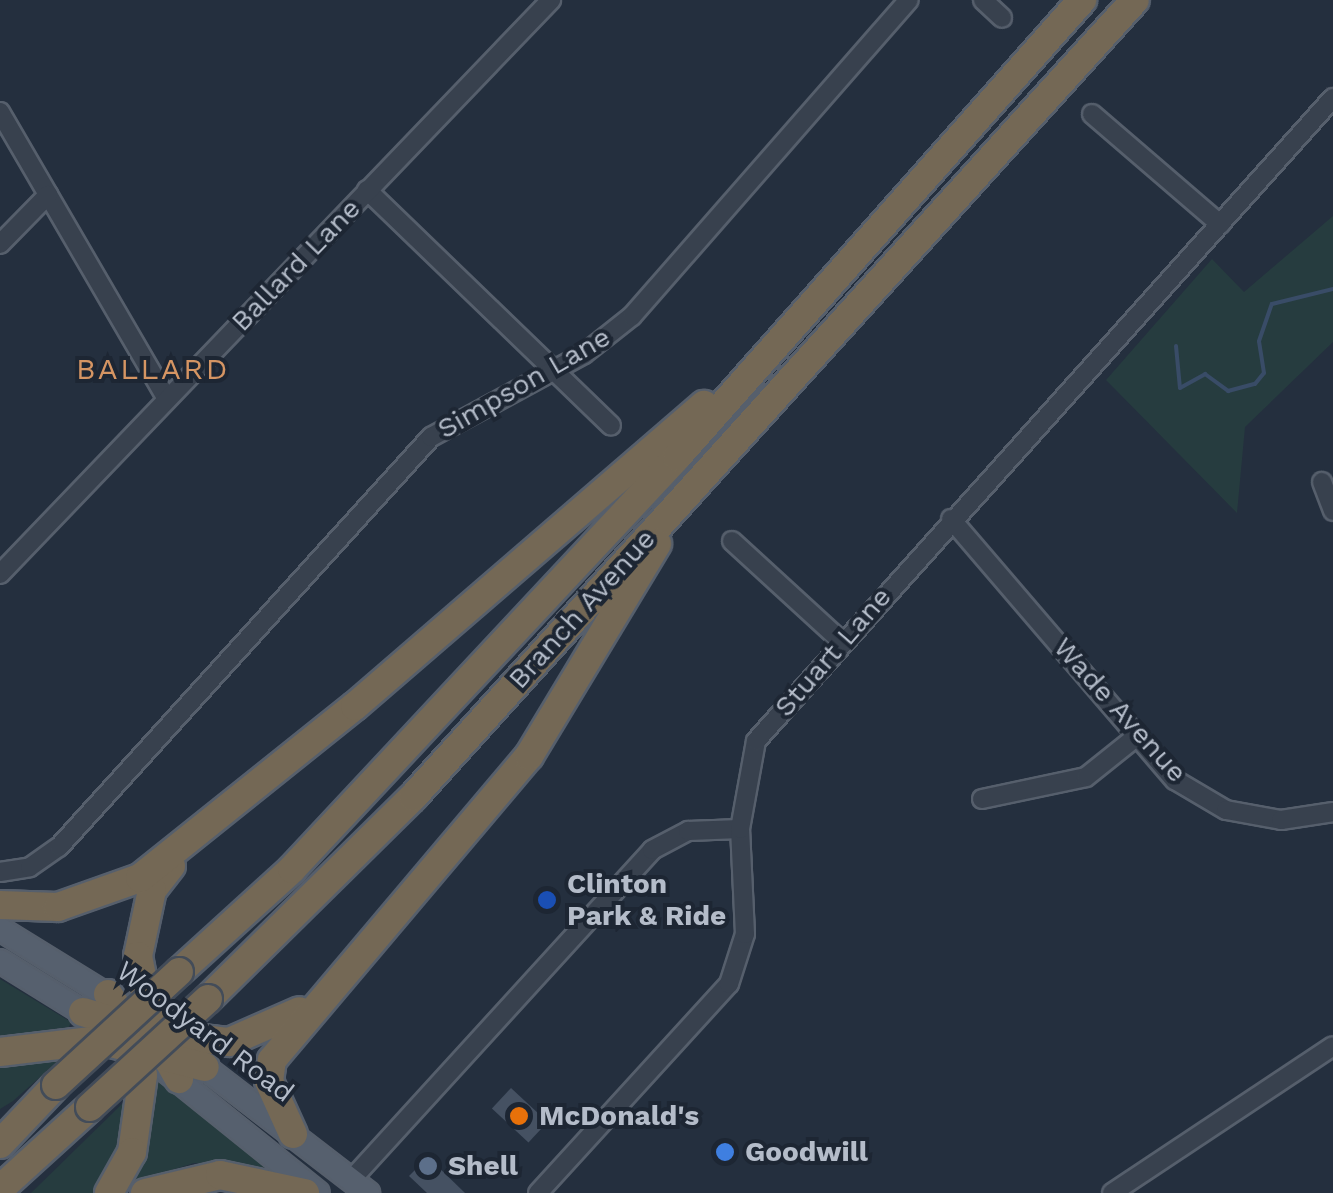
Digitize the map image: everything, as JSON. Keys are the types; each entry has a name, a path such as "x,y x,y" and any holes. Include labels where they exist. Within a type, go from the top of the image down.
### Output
{"highway":[{"name":"Branch Avenue","path":"0,1144 56,1085 292,870 440,712 1082,0"},
{"name":"Branch Avenue","path":"0,1188 208,999 413,797 1135,0"},
{"path":"0,905 58,907 118,891 193,837 524,563 823,288"},
{"path":"293,1134 269,1070 339,978 529,756 660,539 734,444"},
{"path":"109,1193 138,1131 146,1039 140,994 142,920 152,890 193,837"},
{"path":"0,1052 75,1039 244,1039 290,1019 339,978"},
{"path":"108,994 179,1079"},
{"path":"83,1012 205,1067"},
{"path":"145,1193 220,1175 305,1193"}],"main road":[{"name":"Woodyard Road","path":"0,929 108,994"},
{"name":"Woodyard Road","path":"0,962 83,1012"},
{"name":"Woodyard Road","path":"205,1067 360,1186"},
{"name":"Woodyard Road","path":"179,1079 318,1193"}],"street":[{"name":"Ballard Lane","path":"0,574 552,0"},
{"name":"Simpson Lane","path":"0,872 30,867 59,847 420,447 447,424 602,341 674,274 909,0"},
{"path":"983,0 1002,18"},
{"name":"Stuart Lane","path":"538,1193 729,984 745,934 740,829 756,741 840,640 1333,98"},
{"path":"0,112 167,399"},
{"path":"1092,114 1220,224"},
{"path":"367,190 611,426"},
{"path":"0,244 48,194"},
{"path":"1322,482 1333,510"},
{"name":"Wade Avenue","path":"950,519 1175,780 1226,810 1281,820 1333,812"},
{"path":"732,542 840,640"},
{"path":"982,800 1086,777 1136,737"},
{"path":"360,1186 652,850 688,831 740,829"},
{"path":"1112,1193 1333,1046"}],"green space":[{"path":"1333,216 1333,342 1245,427 1237,513 1106,380 1212,259 1244,292"},
{"path":"0,979 71,1022 69,1027 0,1037"},
{"path":"66,1054 13,1101 0,1109 0,1066"},
{"path":"158,1080 268,1168 194,1163 134,1182 149,1140 151,1085"},
{"path":"124,1102 118,1152 94,1193 31,1193"}],"building":[{"name":"McDonald's","path":"511,1088 548,1122 528,1143 492,1108"},
{"name":"Shell","path":"428,1157 465,1193 427,1193 409,1176"}],"waterway":[{"path":"1176,346 1180,388 1205,374 1228,391 1255,384 1264,373 1259,341 1272,304 1333,289"}],"place":[{"name":"Clinton Park & Ride","path":"547,900"},
{"name":"McDonald's","path":"519,1116"},
{"name":"Goodwill","path":"725,1152"},
{"name":"Shell","path":"428,1166"}],"district":[{"name":"BALLARD","path":"153,369"}]}
